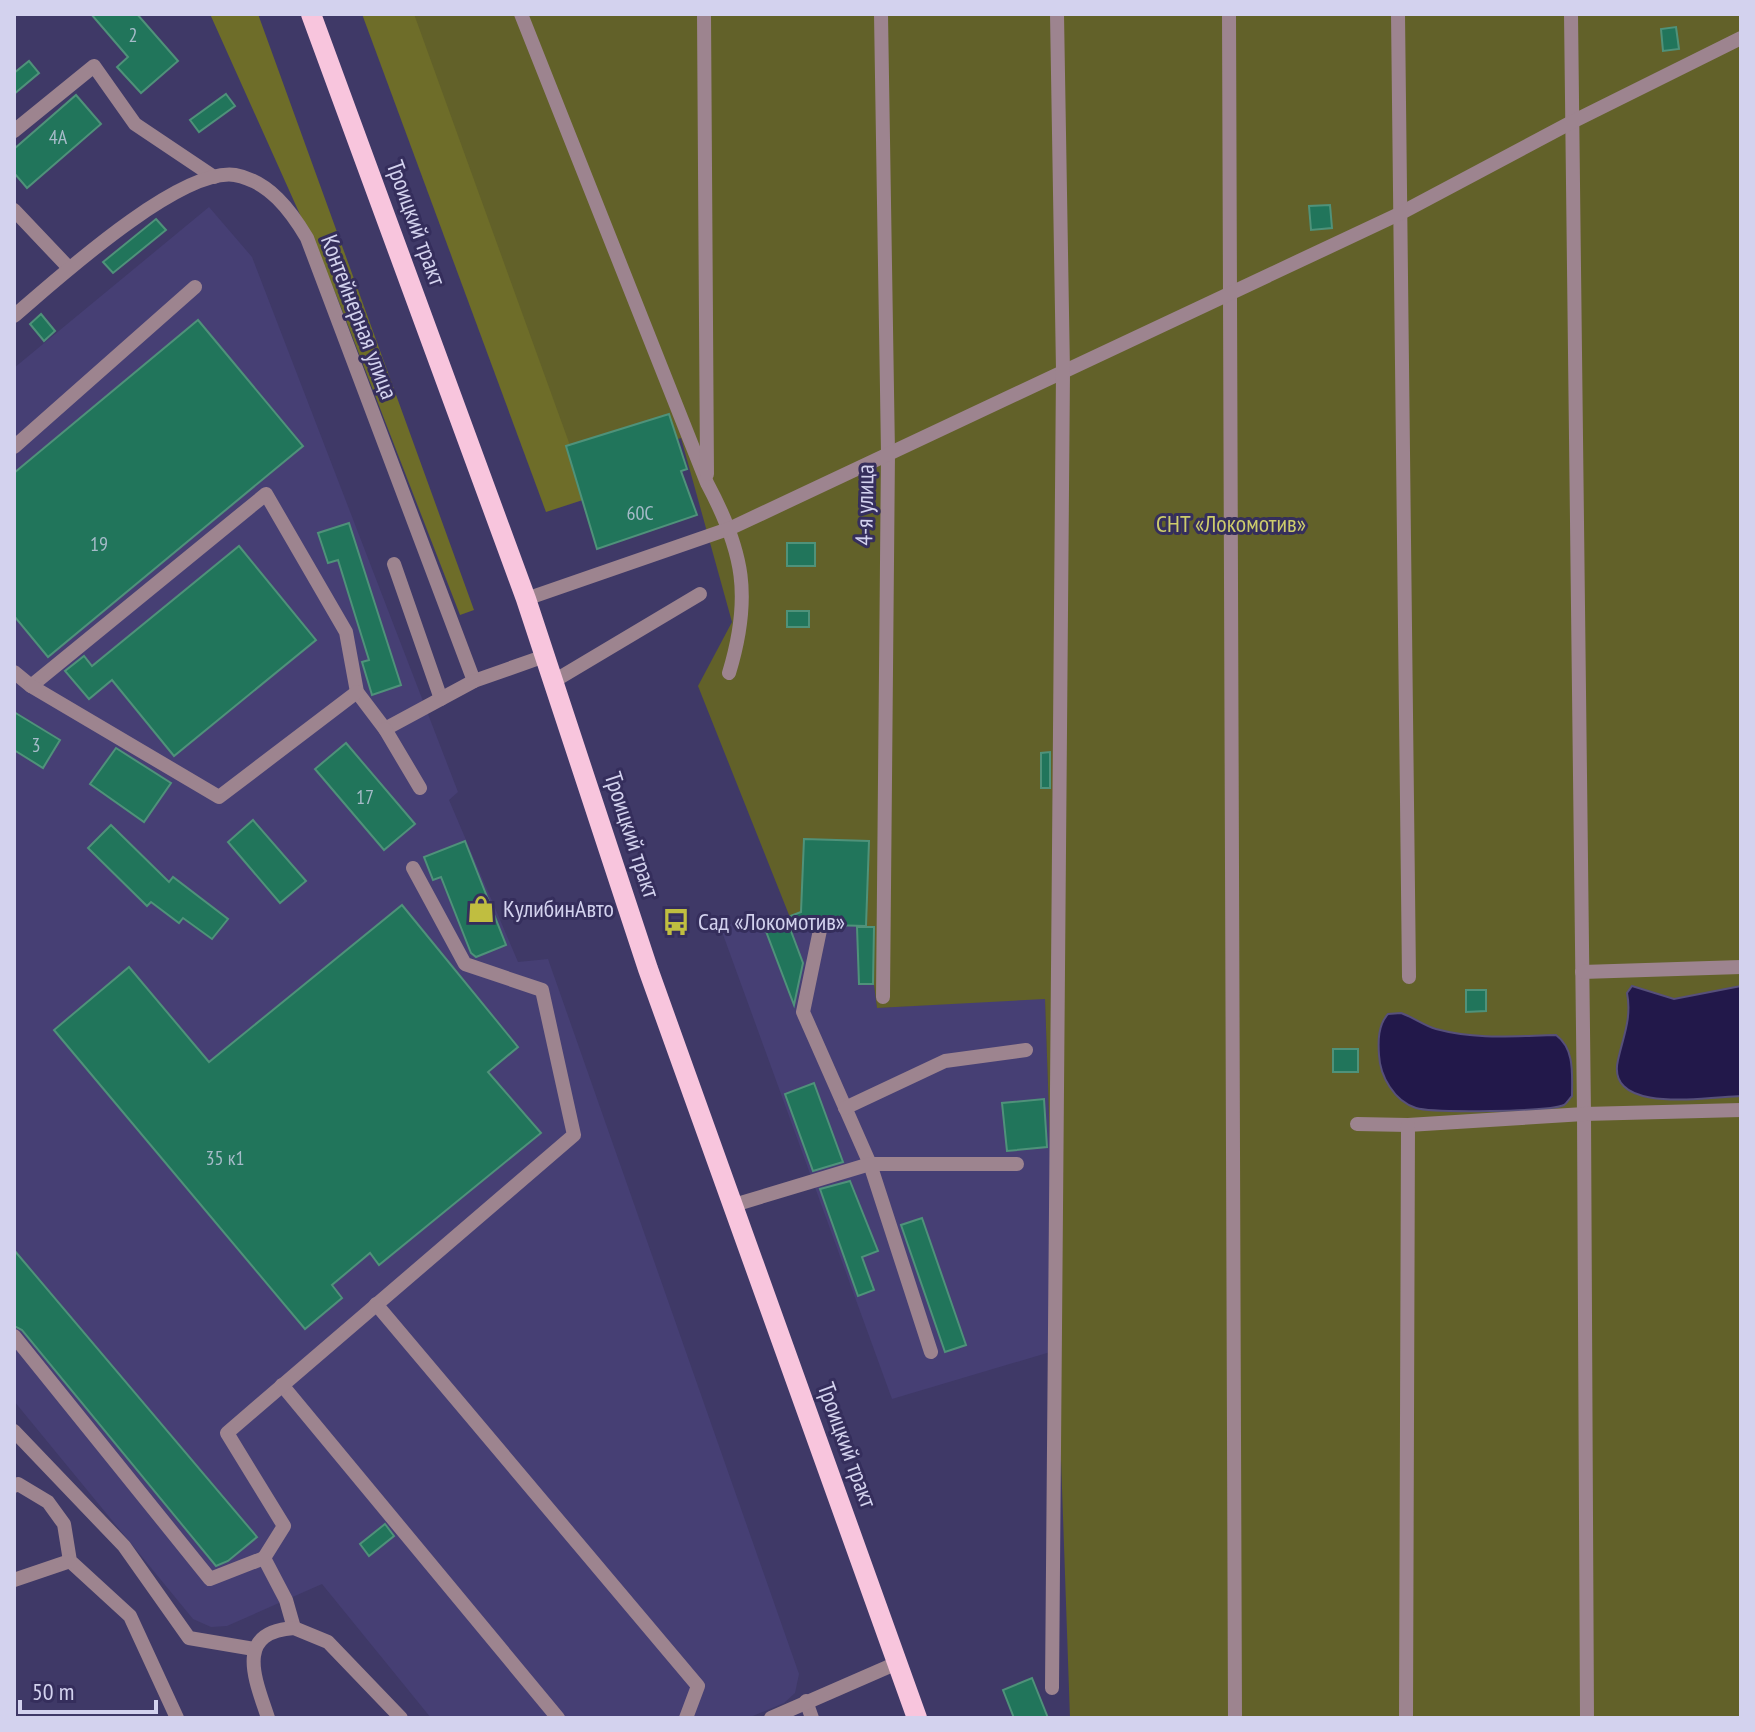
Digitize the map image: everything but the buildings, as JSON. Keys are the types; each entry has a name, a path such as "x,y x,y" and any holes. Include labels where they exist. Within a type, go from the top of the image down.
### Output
{"main road":[{"name":"Троицкий тракт","path":"311,14 526,599 648,969 917,1718"}],"street":[{"path":"521,14 707,483 731,528 743,589 741,633 729,673"},
{"path":"704,14 707,483"},
{"name":"4-я улица","path":"881,14 888,453 883,997"},
{"path":"1052,1688 1063,371 1057,14"},
{"path":"1229,14 1235,1718"},
{"path":"1398,14 1409,977"},
{"path":"1571,14 1584,1114 1587,1718"},
{"path":"526,599 731,528 1399,214 1572,122 1741,38"},
{"path":"14,131 94,66 135,124 214,177"},
{"name":"Контейнерная улица","path":"14,316 69,268 171,193 214,177 234,175 256,183 278,198 307,238 474,681"},
{"path":"14,210 69,268"},
{"path":"14,447 195,287"},
{"path":"31,686 266,494 346,632 357,692 385,729 420,788"},
{"path":"394,564 441,699"},
{"path":"554,681 700,594"},
{"path":"385,729 474,681 545,656"},
{"path":"14,672 31,686 219,797 357,692"},
{"path":"14,1336 210,1579 264,1558 284,1526 227,1433 574,1135 542,990 465,964 413,868"},
{"path":"820,930 803,1012 870,1164 931,1352"},
{"path":"1582,972 1741,967"},
{"path":"845,1108 945,1061 1026,1050"},
{"path":"1357,1124 1408,1125 1584,1114 1741,1110"},
{"path":"1406,1718 1408,1125"},
{"path":"734,1205 870,1164 1017,1164"},
{"path":"376,1304 698,1686 686,1718"},
{"path":"282,1385 558,1718"},
{"path":"14,1431 124,1546 189,1638 254,1649"},
{"path":"14,1486 18,1484 48,1502 64,1524 70,1561 130,1616 177,1718"},
{"path":"264,1558 286,1600 294,1628"},
{"path":"14,1580 70,1561"},
{"path":"268,1718 251,1665 254,1649 263,1640 294,1628 328,1642 401,1718"},
{"path":"771,1718 897,1663"},
{"path":"806,1701 812,1718"}],"shaded area":[{"path":"210,14 258,14 474,610 460,615 337,297"},
{"path":"362,14 414,14 589,498 546,512"},
{"path":"209,207 252,257 458,792 449,800 518,962 548,959 799,1674 795,1693 784,1703 748,1718 431,1718 322,1584 227,1626 211,1627 193,1619 14,1401 14,368"},
{"path":"751,913 793,925 865,915 877,1008 1045,998 1057,1350 892,1399 721,929"},
{"path":"1632,986 1674,999 1741,986 1741,1096 1662,1099 1627,1089 1618,1077 1618,1060 1628,1019 1627,993"},
{"path":"1401,1013 1436,1029 1466,1035 1556,1035 1567,1047 1572,1071 1572,1096 1564,1105 1515,1110 1444,1111 1408,1105 1390,1087 1379,1055 1382,1023 1388,1014"}],"green space":[{"name":"СНТ «Локомотив»","path":"403,14 1741,14 1741,1718 1070,1718 1045,999 877,1008 865,916 793,925 698,686 732,622 681,438 568,475"}],"place":[{"name":"КулибинАвто","path":"481,909"},
{"name":"Сад «Локомотив»","path":"676,922"}]}
